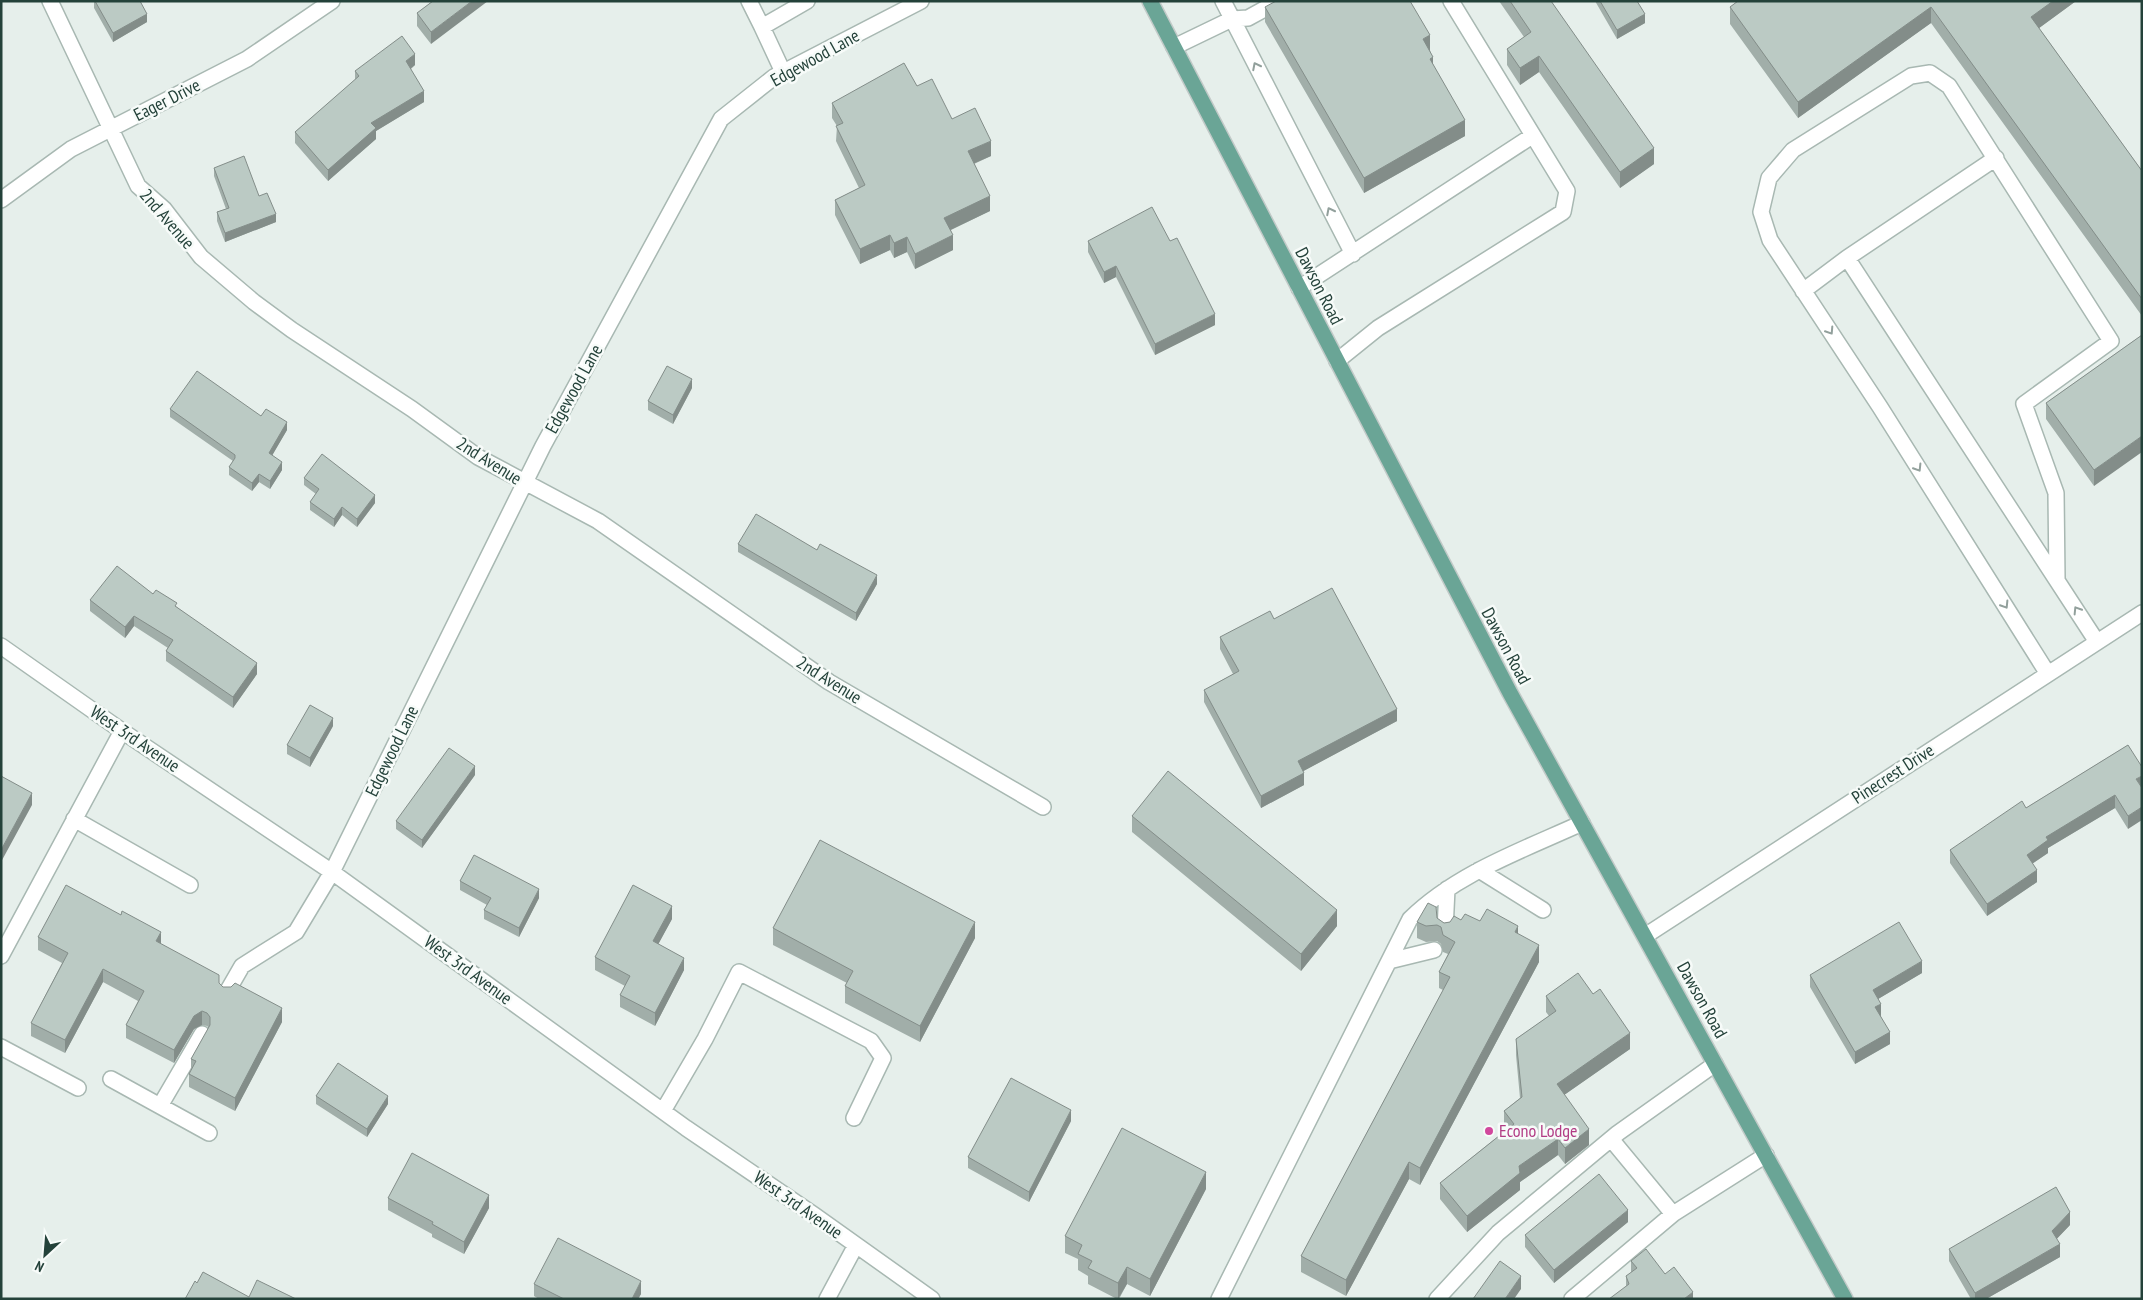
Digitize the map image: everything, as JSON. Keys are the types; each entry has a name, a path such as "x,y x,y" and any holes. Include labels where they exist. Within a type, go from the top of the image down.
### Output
{"main road":[{"name":"Dawson Road","path":"1150,1 1510,693 1716,1064 1842,1297"}],"street":[{"name":"2nd Avenue","path":"50,1 138,186 164,209 201,257 254,302 292,330 412,409 478,457 598,521 830,682 1043,807"},
{"name":"Eager Drive","path":"1,200 71,149 248,59 332,1"},
{"path":"749,1 784,72"},
{"path":"762,28 807,1"},
{"name":"Edgewood Lane","path":"227,992 242,966 296,932 332,872 524,483 721,120 784,72 921,1"},
{"path":"1223,1 1353,254"},
{"path":"1174,47 1232,19 1248,18 1279,1"},
{"path":"1337,360 1378,328 1563,212 1567,191 1451,1"},
{"path":"2048,674 1880,407 1770,240 1761,212 1769,178 1792,150 1911,76 1930,73 1949,86 2111,341 2024,404 2056,493 2057,578"},
{"path":"1299,288 1532,136"},
{"path":"1803,291 1847,258 1996,158"},
{"path":"1847,258 2097,642"},
{"name":"Pinecrest Drive","path":"1645,936 2142,613"},
{"name":"West 3rd Avenue","path":"1,646 122,731 332,872 663,1111 932,1299"},
{"path":"1,956 122,731"},
{"path":"74,819 190,885"},
{"path":"1219,1299 1410,919 1429,901 1480,870 1582,824"},
{"path":"1480,870 1543,910"},
{"path":"1445,930 1447,889"},
{"path":"1389,961 1434,950"},
{"path":"663,1111 705,1039 739,972 871,1041 883,1058 854,1118"},
{"path":"160,1106 202,1034"},
{"path":"1,1047 78,1088"},
{"path":"1437,1299 1498,1233 1611,1139 1716,1064"},
{"path":"111,1079 209,1133"},
{"path":"1611,1139 1673,1214"},
{"path":"1572,1299 1673,1214 1766,1156"},
{"path":"827,1299 856,1245"}],"building":[{"path":"95,1 140,1 147,14 113,33"},
{"path":"433,1 472,1 431,32 417,13"},
{"path":"1276,1 1410,1 1430,35 1423,39 1433,57 1430,59 1465,120 1364,178 1265,7"},
{"path":"1510,1 1551,1 1654,148 1620,172 1539,56 1520,68 1507,49 1531,32"},
{"path":"1600,1 1637,1 1645,14 1617,30"},
{"path":"1738,1 2053,1 2031,17 2142,171 2142,299 1931,7 1798,102 1730,7"},
{"path":"402,36 415,54 406,61 424,91 371,123 376,128 328,170 295,132 359,76 355,71"},
{"path":"904,63 917,86 932,79 952,119 975,108 991,141 968,151 990,196 944,218 953,235 915,254 907,237 894,243 890,235 860,249 835,200 865,185 836,126 843,123 832,103"},
{"path":"244,156 259,196 267,193 276,214 225,233 217,212 229,208 214,168"},
{"path":"1152,207 1170,241 1177,238 1215,314 1155,344 1116,266 1104,272 1088,241"},
{"path":"2142,335 2142,436 2094,470 2046,403"},
{"path":"667,366 692,379 673,415 648,401"},
{"path":"197,371 261,416 266,409 287,422 269,453 282,462 270,481 259,474 252,483 229,467 235,455 170,409"},
{"path":"322,454 375,495 357,519 342,507 334,519 310,502 319,489 304,478"},
{"path":"756,514 817,550 820,544 877,575 856,613 738,544"},
{"path":"117,566 153,594 156,590 177,603 175,606 257,663 233,697 166,651 173,640 134,616 125,627 90,600"},
{"path":"1332,588 1397,709 1298,761 1304,773 1261,796 1204,690 1239,671 1220,637 1270,611 1274,619"},
{"path":"310,705 333,718 310,758 287,745"},
{"path":"2128,745 2142,767 2142,776 2136,779 2142,788 2142,807 2128,816 2115,795 2046,837 2048,840 2027,855 2037,870 1987,904 1950,850 2022,801 2026,808"},
{"path":"449,748 475,766 422,840 396,821"},
{"path":"1168,771 1337,910 1301,954 1132,816"},
{"path":"1,776 32,793 1,850"},
{"path":"820,840 975,922 920,1026 845,986 853,971 773,928"},
{"path":"474,855 539,889 519,928 484,910 491,898 460,881"},
{"path":"66,885 121,915 122,911 161,932 156,941 219,975 219,983 223,987 231,987 235,983 282,1008 235,1098 189,1074 196,1061 191,1059 210,1025 210,1017 207,1013 202,1011 194,1016 174,1050 126,1025 144,991 103,969 65,1040 31,1023 68,953 38,937"},
{"path":"633,885 672,906 653,941 684,958 655,1013 620,995 630,976 595,957"},
{"path":"1428,903 1436,907 1437,918 1444,923 1450,922 1454,916 1461,920 1465,914 1480,921 1487,909 1518,926 1515,932 1539,945 1420,1168 1409,1162 1346,1280 1301,1256 1450,977 1439,972 1455,942 1443,935 1441,927 1437,925 1426,926 1417,922"},
{"path":"1899,922 1922,961 1873,990 1881,1004 1875,1007 1890,1032 1855,1052 1810,975"},
{"path":"1578,973 1593,994 1600,989 1630,1033 1557,1084 1589,1129 1565,1148 1558,1139 1519,1166 1520,1173 1467,1216 1440,1183 1514,1124 1504,1111 1522,1097 1516,1039 1556,1011 1546,996"},
{"path":"338,1063 388,1096 367,1129 316,1096"},
{"path":"1011,1078 1071,1110 1029,1192 968,1157"},
{"path":"1122,1128 1206,1172 1150,1279 1127,1267 1118,1283 1088,1268 1092,1261 1078,1254 1082,1245 1065,1236"},
{"path":"412,1153 489,1195 464,1242 432,1224 433,1222 388,1198"},
{"path":"1599,1174 1628,1210 1554,1270 1525,1235"},
{"path":"2056,1187 2070,1212 2052,1231 2060,1244 1975,1293 1949,1249"},
{"path":"558,1238 641,1281 632,1299 564,1299 534,1284"},
{"path":"1646,1249 1665,1274 1674,1267 1693,1292 1684,1299 1609,1299 1629,1284 1626,1276 1637,1268 1631,1261"},
{"path":"1500,1261 1521,1276 1505,1299 1473,1299"},
{"path":"203,1272 249,1297 257,1280 296,1299 185,1299 195,1281 197,1283"}],"place":[{"name":"Econo Lodge","path":"1489,1131"}]}
